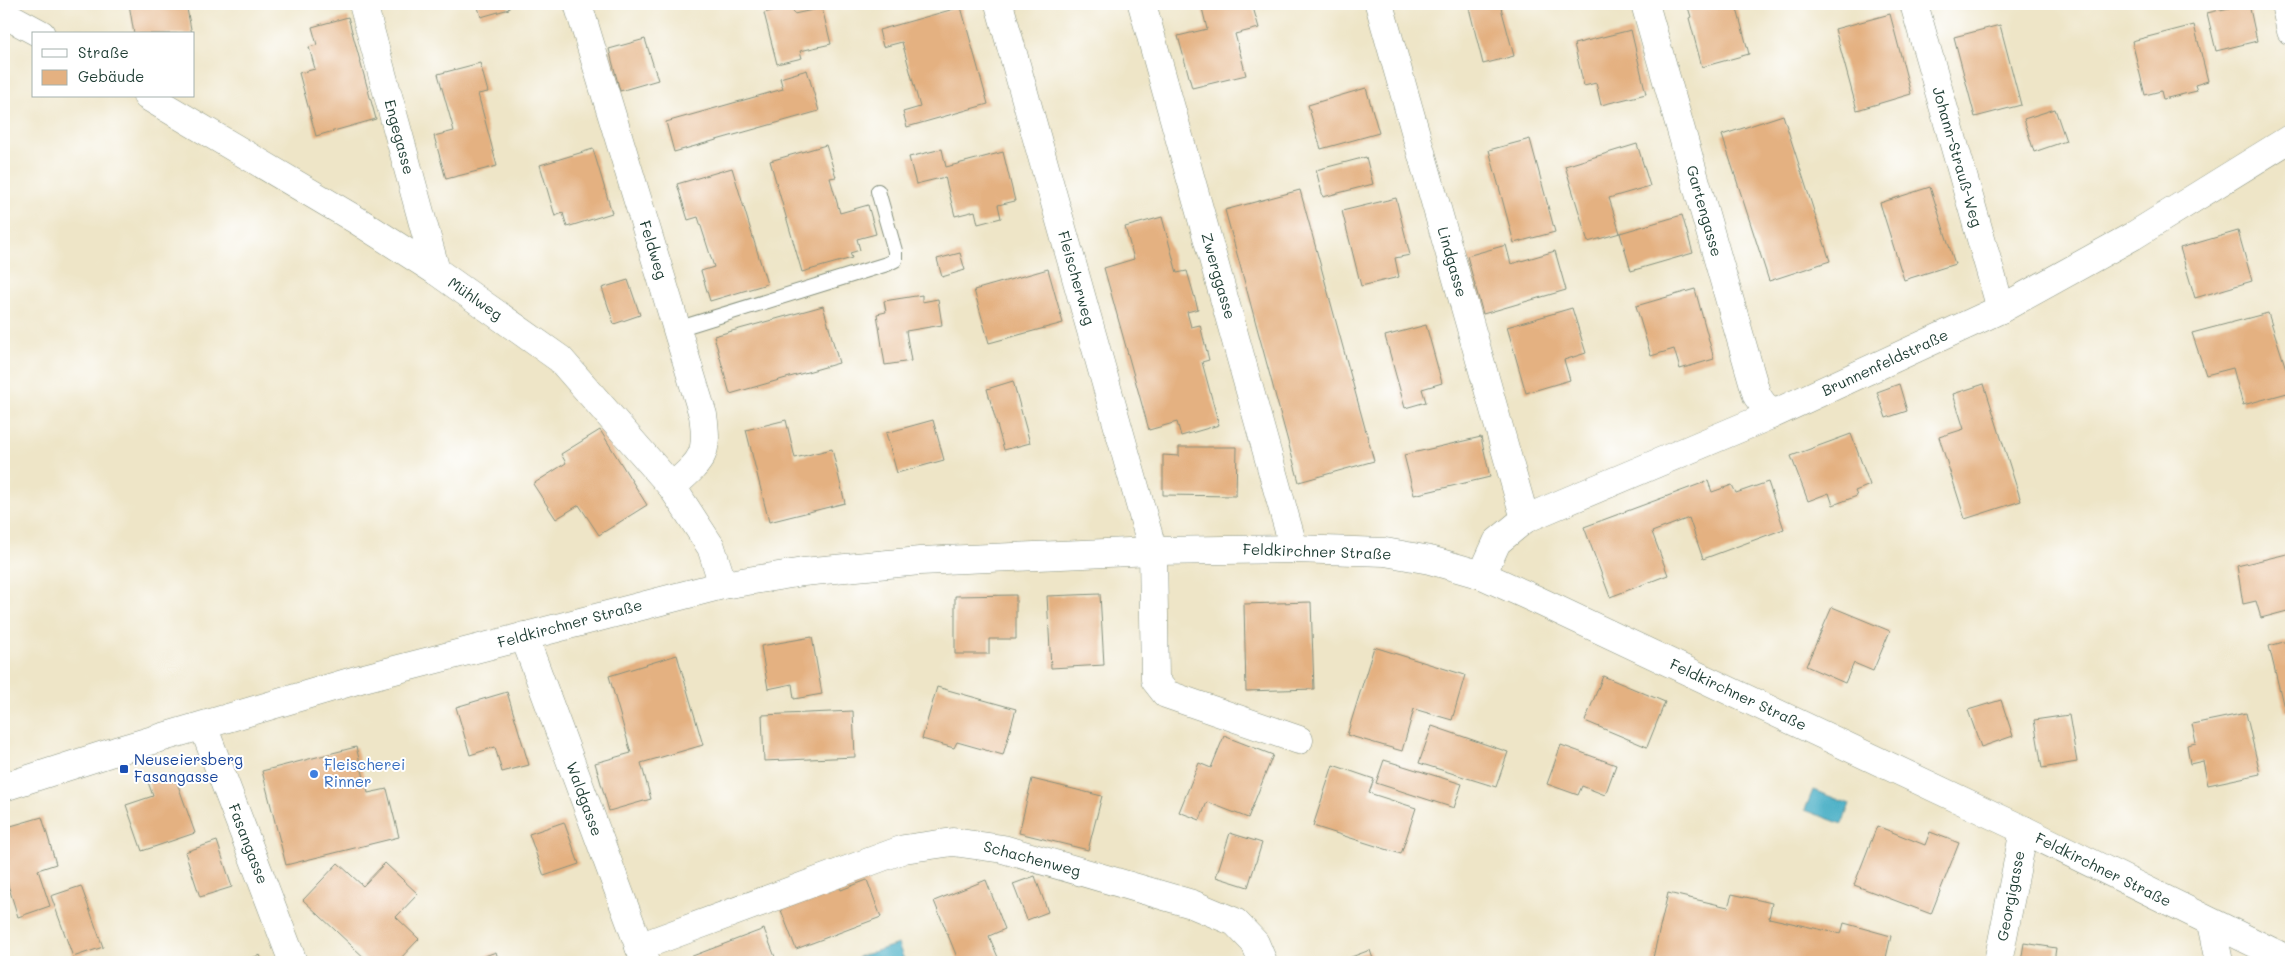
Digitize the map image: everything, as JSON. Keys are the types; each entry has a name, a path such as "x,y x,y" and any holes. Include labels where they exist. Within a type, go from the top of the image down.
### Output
{"street":[{"name":"Engegasse","path":"363,4 436,271"},
{"name":"Feldweg","path":"578,4 703,415 707,440 702,455 694,468 672,487"},
{"name":"Fleischerweg","path":"999,4 1153,551"},
{"name":"Zwerggasse","path":"1142,4 1294,549"},
{"name":"Lindgasse","path":"1379,4 1525,519"},
{"name":"Gartengasse","path":"1645,4 1757,396 1771,415"},
{"name":"Johann-Strauß-Weg","path":"1914,4 2001,309"},
{"path":"2285,4 2291,31"},
{"name":"Mühlweg","path":"150,98 358,221 436,271 560,359 672,487 712,547 723,585"},
{"name":"Brunnenfeldstraße","path":"1482,575 1497,542 1525,519 1771,415 2001,309 2133,236 2291,138"},
{"name":"Feldkirchner Straße","path":"4,787 360,679 723,585 803,572 920,561 1153,551 1294,549 1385,552 1430,560 1482,575 2024,830 2291,961"},
{"path":"1153,551 1155,680 1166,694 1300,740"},
{"name":"Waldgasse","path":"524,636 642,954"},
{"name":"Fasangasse","path":"203,726 293,962"},
{"name":"Georgigasse","path":"1998,962 2024,830"},
{"name":"Schachenweg","path":"642,954 904,850 953,842 1003,849 1192,904 1235,922 1255,943 1263,962"},
{"path":"2211,923 2219,962"}],"lane":[{"path":"677,329 895,260 895,252 878,191"}],"water":[{"path":"1813,790 1850,804 1842,824 1805,810"},
{"path":"898,944 905,962 860,962 858,957"}],"building":[{"path":"129,4 186,4 192,32 134,32"},
{"path":"477,4 508,4 509,9 481,17"},
{"path":"1217,4 1252,4 1259,28 1235,34 1246,75 1192,88 1178,36 1207,29 1202,8"},
{"path":"1468,4 1500,4 1514,56 1483,64"},
{"path":"1687,4 1727,4 1728,7 1736,5 1749,54 1702,67"},
{"path":"2249,4 2257,41 2216,51 2207,13"},
{"path":"792,6 794,14 822,8 831,44 800,51 802,58 777,64 764,13"},
{"path":"961,7 988,104 907,127 903,112 920,107 902,42 883,47 879,30"},
{"path":"1890,14 1911,94 1857,110 1835,29"},
{"path":"348,17 376,119 316,136 299,73 315,69 309,47 317,45 312,27"},
{"path":"2000,25 2021,105 1975,117 1954,37"},
{"path":"2194,25 2208,81 2195,85 2197,91 2163,99 2161,91 2145,95 2132,41"},
{"path":"1631,30 1646,94 1601,105 1596,83 1584,86 1574,44"},
{"path":"645,39 658,80 620,91 609,49"},
{"path":"480,63 488,92 478,94 497,166 446,179 434,136 454,131 438,74"},
{"path":"807,70 819,111 674,152 666,122 783,89 780,78"},
{"path":"1366,88 1379,133 1321,149 1308,105"},
{"path":"2055,109 2066,141 2034,152 2024,119"},
{"path":"1783,115 1830,261 1769,281 1722,135"},
{"path":"1530,139 1555,232 1514,243 1489,150"},
{"path":"1637,144 1650,186 1609,198 1620,233 1588,242 1565,166"},
{"path":"826,145 836,177 830,178 840,213 868,205 876,234 857,239 860,250 850,253 852,258 802,272 770,161"},
{"path":"593,149 612,213 567,227 563,213 555,216 540,165"},
{"path":"942,149 946,167 1003,152 1015,201 998,205 1001,218 978,224 975,211 955,216 945,177 916,184 909,157"},
{"path":"1366,157 1373,184 1323,197 1316,170"},
{"path":"732,168 767,284 710,301 701,271 714,267 698,217 688,220 677,184"},
{"path":"1930,187 1955,264 1904,280 1880,203"},
{"path":"1300,190 1374,461 1299,482 1225,210"},
{"path":"1396,198 1410,255 1395,258 1399,277 1361,286 1342,211"},
{"path":"1682,215 1693,253 1631,271 1620,233"},
{"path":"1162,217 1177,273 1187,271 1198,309 1187,312 1191,327 1200,325 1209,360 1202,362 1219,425 1181,436 1177,422 1149,430 1104,268 1134,259 1125,227"},
{"path":"2238,231 2252,281 2195,298 2180,248"},
{"path":"1506,245 1511,264 1555,251 1566,290 1483,314 1467,256"},
{"path":"960,253 965,270 942,277 937,259"},
{"path":"1048,269 1063,323 989,343 974,290"},
{"path":"628,280 640,315 614,324 602,288"},
{"path":"1695,289 1714,359 1680,369 1674,349 1651,356 1636,306"},
{"path":"922,295 922,302 938,299 942,325 906,331 911,361 885,365 877,314 886,312 884,301"},
{"path":"823,306 839,363 730,394 714,336"},
{"path":"1572,308 1586,353 1564,360 1570,380 1526,393 1507,327"},
{"path":"2268,313 2291,384 2291,392 2243,405 2233,368 2206,375 2192,333"},
{"path":"1426,325 1442,383 1422,389 1426,402 1405,408 1385,336"},
{"path":"1013,381 1030,443 1004,450 987,389"},
{"path":"1899,384 1907,411 1886,418 1877,392"},
{"path":"1984,384 2021,501 1965,519 1939,437 1964,429 1953,394"},
{"path":"786,420 795,458 832,449 845,503 769,522 746,430"},
{"path":"933,420 944,460 897,473 886,433"},
{"path":"600,430 647,505 599,535 579,505 556,519 533,484 566,463 561,454"},
{"path":"1851,434 1870,485 1855,491 1857,496 1833,505 1829,493 1808,501 1791,456"},
{"path":"1481,437 1490,477 1414,495 1404,455"},
{"path":"1179,447 1237,447 1236,496 1163,495 1163,455 1179,456"},
{"path":"1708,481 1712,492 1732,485 1736,493 1768,482 1784,529 1703,559 1689,518 1652,532 1668,575 1610,597 1584,527"},
{"path":"2291,553 2291,610 2261,618 2256,601 2243,604 2237,566"},
{"path":"1100,594 1104,665 1051,668 1047,596"},
{"path":"1016,595 1016,639 989,639 989,654 955,654 955,596"},
{"path":"1311,602 1314,689 1246,691 1244,604"},
{"path":"1832,607 1890,631 1873,671 1854,663 1845,683 1806,666"},
{"path":"812,637 822,694 794,699 792,684 768,689 761,646"},
{"path":"2291,640 2291,710 2285,712 2269,646"},
{"path":"1374,647 1465,675 1452,720 1414,709 1402,751 1347,735"},
{"path":"677,655 703,745 641,763 651,799 609,811 595,763 631,753 609,676"},
{"path":"1603,676 1665,702 1647,747 1585,721"},
{"path":"937,687 1016,709 1003,755 957,742 954,748 922,739"},
{"path":"507,692 529,765 502,772 495,747 470,755 456,707"},
{"path":"2001,700 2013,736 1981,747 1968,710"},
{"path":"853,711 855,757 764,761 762,715"},
{"path":"2246,713 2260,774 2208,785 2203,761 2190,764 2187,745 2196,743 2192,724"},
{"path":"2069,715 2077,762 2042,768 2034,720"},
{"path":"1432,726 1508,752 1496,787 1419,763"},
{"path":"1224,736 1273,755 1248,818 1207,802 1200,820 1179,812 1199,763 1211,768"},
{"path":"1561,745 1616,765 1605,795 1582,786 1578,795 1547,784"},
{"path":"356,747 368,793 387,789 399,837 286,865 262,771"},
{"path":"1384,760 1462,784 1454,808 1376,783"},
{"path":"1333,765 1374,779 1369,793 1416,808 1401,854 1313,826"},
{"path":"174,774 195,833 142,851 126,805 153,796 148,782"},
{"path":"1032,779 1102,796 1088,850 1019,833"},
{"path":"42,817 56,864 38,870 50,906 18,917 4,872 4,828"},
{"path":"564,822 579,864 544,876 529,834"},
{"path":"1877,826 1925,845 1930,832 1959,843 1931,914 1854,885"},
{"path":"1230,833 1262,843 1248,887 1216,877"},
{"path":"217,841 232,887 200,897 185,852"},
{"path":"338,863 363,886 385,863 418,894 396,917 419,939 397,962 369,962 303,900"},
{"path":"1035,876 1048,912 1027,920 1013,884"},
{"path":"867,880 881,917 796,949 779,905 838,883 841,890"},
{"path":"986,880 1005,929 989,936 1000,962 959,962 934,901"},
{"path":"81,886 103,947 73,957 51,896"},
{"path":"1668,893 1728,907 1732,894 1772,903 1769,918 1841,934 1844,923 1891,936 1885,962 1652,962"},
{"path":"764,929 777,962 683,962 682,960"},
{"path":"2024,943 2056,948 2054,962 2021,962"},
{"path":"1370,950 1374,962 1338,962"},
{"path":"496,952 499,962 468,962"},
{"path":"260,955 263,962 240,962"}],"place":[{"name":"Neuseiersberg Fasangasse","path":"124,769"},
{"name":"Fleischerei Rinner","path":"314,774"}]}
